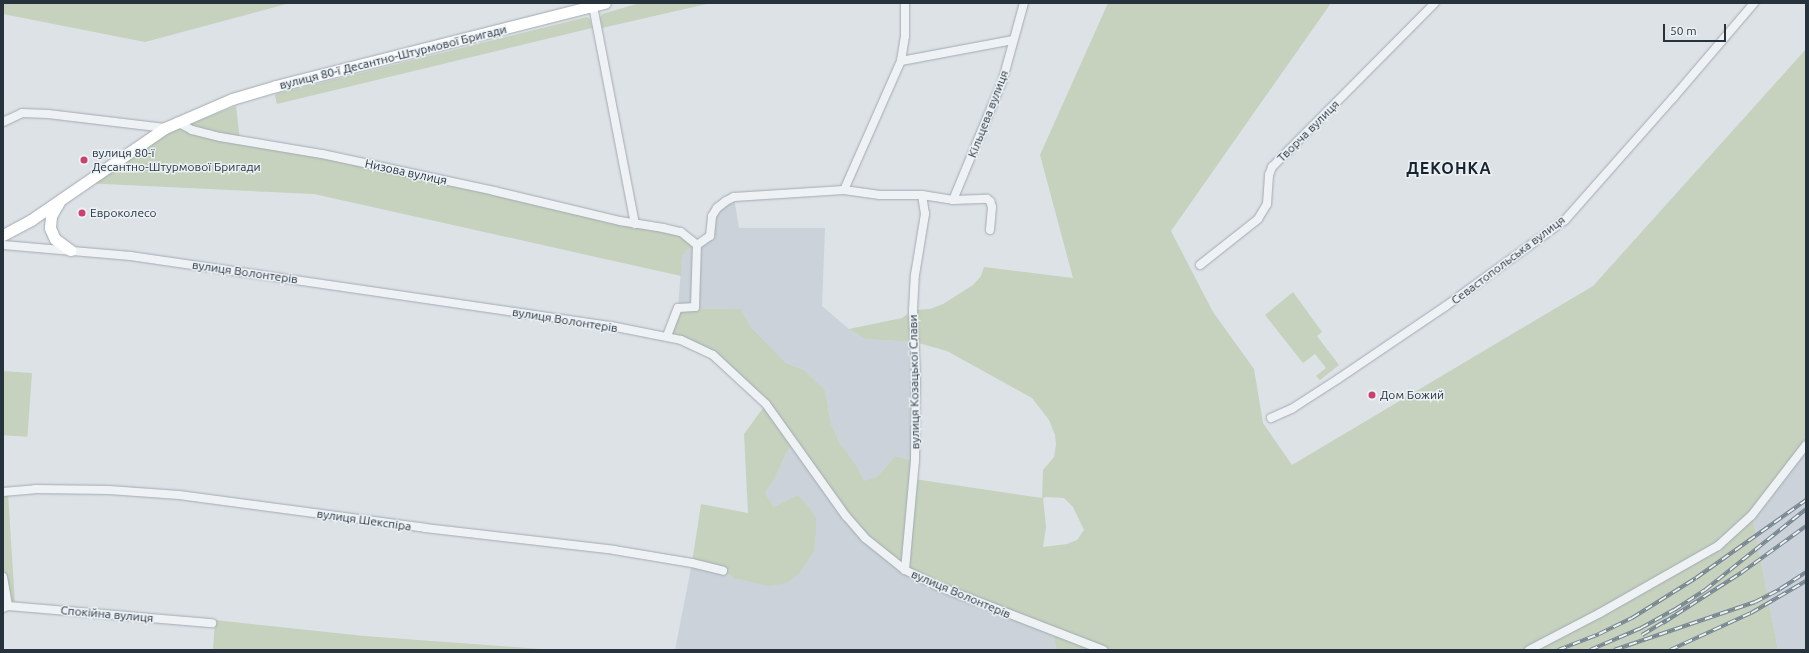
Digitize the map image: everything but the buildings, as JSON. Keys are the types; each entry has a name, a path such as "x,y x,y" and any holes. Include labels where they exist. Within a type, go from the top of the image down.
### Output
{"street":[{"name":"вулиця 80-ї Десантно-Штурмової Бригади","path":"3,235 31,220 165,128 232,99 276,86 605,3"},
{"path":"844,190 901,61 904,36 904,3"},
{"name":"Кільцева вулиця","path":"953,200 1003,79 1024,3"},
{"name":"Творча вулиця","path":"1200,265 1258,219 1267,204 1269,175 1272,167 1435,3"},
{"name":"Севастопольська вулиця","path":"1271,418 1293,408 1338,379 1446,306 1565,220 1673,98 1750,5"},
{"path":"593,6 635,224"},
{"path":"901,61 1013,40"},
{"path":"3,122 22,113 48,114 165,128"},
{"name":"Низова вулиця","path":"177,122 192,130 220,137 322,154 494,191 635,224 680,232 696,245"},
{"path":"667,336 678,308 695,307 696,245 710,236 712,216 718,208 726,201 734,197 844,190 880,195 922,195 953,200 980,198 990,201 992,207 990,230"},
{"name":"вулиця Козацької Слави","path":"905,570 915,461 916,376 913,310 915,276 925,214 922,195"},
{"path":"60,199 51,216 50,228 55,239 70,250"},
{"name":"вулиця Волонтерів","path":"3,245 131,256 603,325 667,336 681,340 713,355 766,404 846,516 865,538 905,570 940,587 1103,650"},
{"path":"1529,650 1600,613 1718,546 1752,515 1806,445"},
{"name":"вулиця Шекспіра","path":"3,492 35,489 109,490 179,495 425,528 614,550 692,563 723,571"},
{"path":"3,577 6,607"},
{"name":"Спокійна вулиця","path":"6,607 212,623"}],"shaded area":[{"path":"734,197 739,228 825,228 822,306 849,329 865,339 915,342 915,461 895,456 877,477 864,482 841,445 831,424 825,390 804,370 786,363 751,327 741,309 678,308 682,256 687,250 705,240 712,216"},
{"path":"794,442 1053,635 1057,650 675,650 692,563 723,571 734,578 801,571 814,552 816,535 797,495 774,507 765,493 775,478 785,455"},
{"path":"1806,443 1806,650 1778,650 1752,515"}],"green space":[{"path":"3,3 290,3 145,42 3,14"},
{"path":"640,3 711,3 602,28 600,18 602,14"},
{"path":"1108,3 1331,3 1171,231 1213,312 1254,369 1263,423 1292,465 1593,286 1806,49 1806,445 1752,515 1778,650 1057,650 1053,635 923,579 865,538 794,442 785,455 775,478 765,493 774,507 797,495 807,505 816,518 814,552 801,571 787,583 768,586 734,578 723,571 692,563 701,504 748,513 744,434 766,404 713,355 667,336 678,308 741,309 751,327 786,363 804,370 825,390 831,424 841,445 857,467 864,481 877,477 895,456 915,461 914,479 1042,498 1043,470 1054,457 1056,445 1055,435 1049,420 1032,398 947,351 915,342 865,339 849,329 902,318 913,310 930,309 943,304 973,285 981,276 984,267 1073,278 1040,155","holes":["1043,498 1064,498 1073,507 1084,530 1077,540 1067,544 1043,547 1046,527"]},
{"path":"587,17 590,19 592,28 277,104 276,94"},
{"path":"236,106 240,140 681,232 697,245 687,250 682,256 681,276 314,194 84,183 177,122 192,130 192,123"},
{"path":"1293,292 1322,332 1317,336 1339,365 1320,380 1316,376 1326,368 1315,354 1303,363 1265,315"},
{"path":"3,371 32,373 27,437 3,435"},
{"path":"8,493 15,604 10,604 3,565 3,494"},
{"path":"215,620 364,636 554,650 213,650"}],"railway":[{"path":"1558,650 1599,634 1632,618 1696,578 1806,500"},
{"path":"1590,650 1641,628 1674,610 1705,590 1806,509"},
{"path":"1663,623 1741,573 1806,526"},
{"path":"1614,650 1755,602 1780,589 1806,572"},
{"path":"1670,650 1751,613 1806,581"},
{"path":"1642,635 1667,620"}],"place":[{"name":"вулиця 80-ї Десантно-Штурмової Бригади","path":"84,160"},
{"name":"Евроколесо","path":"82,213"},
{"name":"Дом Божий","path":"1372,395"}],"district":[{"name":"ДЕКОНКА","path":"1449,168"}]}
